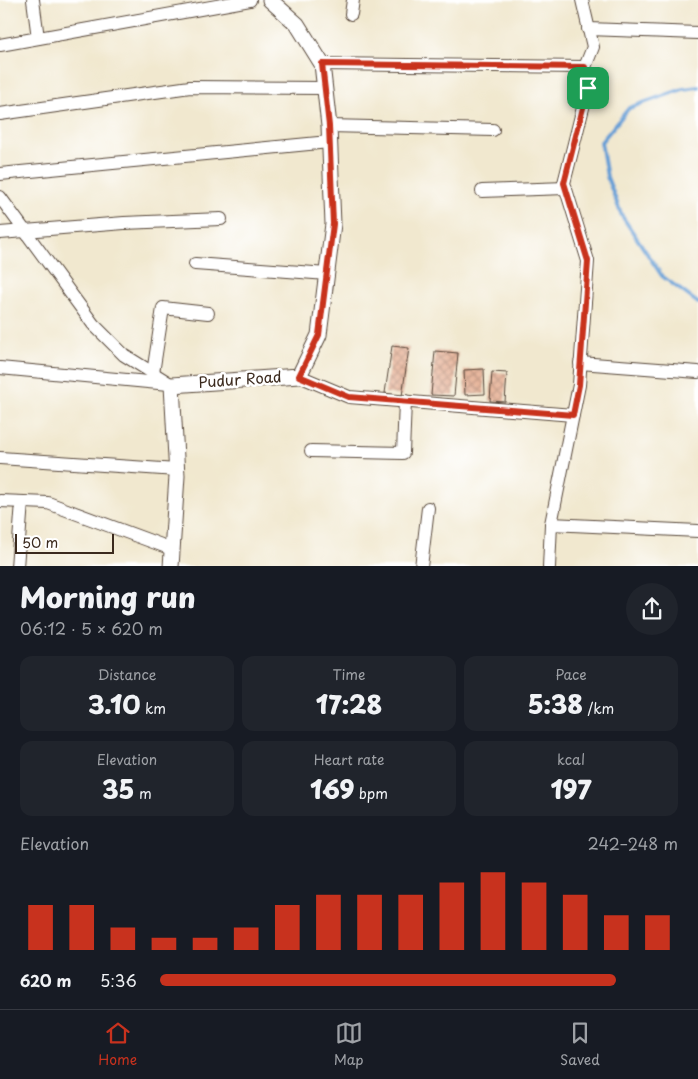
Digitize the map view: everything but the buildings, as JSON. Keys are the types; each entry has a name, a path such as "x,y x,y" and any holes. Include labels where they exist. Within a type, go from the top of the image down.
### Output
{"street":[{"path":"32,0 38,38"},
{"path":"0,45 250,0"},
{"name":"Pudur Road","path":"172,385 299,376 319,335 333,224 329,126 322,64 297,24 270,0"},
{"path":"352,14 353,0"},
{"path":"549,566 551,524 573,415 580,363 588,261 564,183 588,88 585,67 593,47 582,0"},
{"path":"588,29 698,33"},
{"path":"322,64 585,67"},
{"path":"0,114 190,87 324,88"},
{"path":"329,126 493,130"},
{"path":"0,174 329,142"},
{"path":"482,191 566,188"},
{"path":"1,200 93,324 124,355 172,385"},
{"path":"0,232 124,222 221,219"},
{"path":"195,264 326,274"},
{"path":"152,373 163,308 208,313"},
{"path":"580,363 698,372"},
{"path":"0,368 172,385"},
{"path":"299,376 349,397 573,415"},
{"path":"171,566 177,470 172,385"},
{"path":"311,451 403,453 405,401"},
{"path":"0,458 177,470"},
{"path":"0,501 48,503 172,549"},
{"path":"17,566 22,502"},
{"path":"421,566 428,508"},
{"path":"551,524 698,531"}],"waterway":[{"path":"698,87 683,89 629,108 601,142 607,177 622,216 662,276 698,303"}],"route":[{"path":"322,64 585,67 588,88 564,183 588,261 579,385 573,415 349,397 299,376 319,335 333,224 329,126 322,64"}]}
